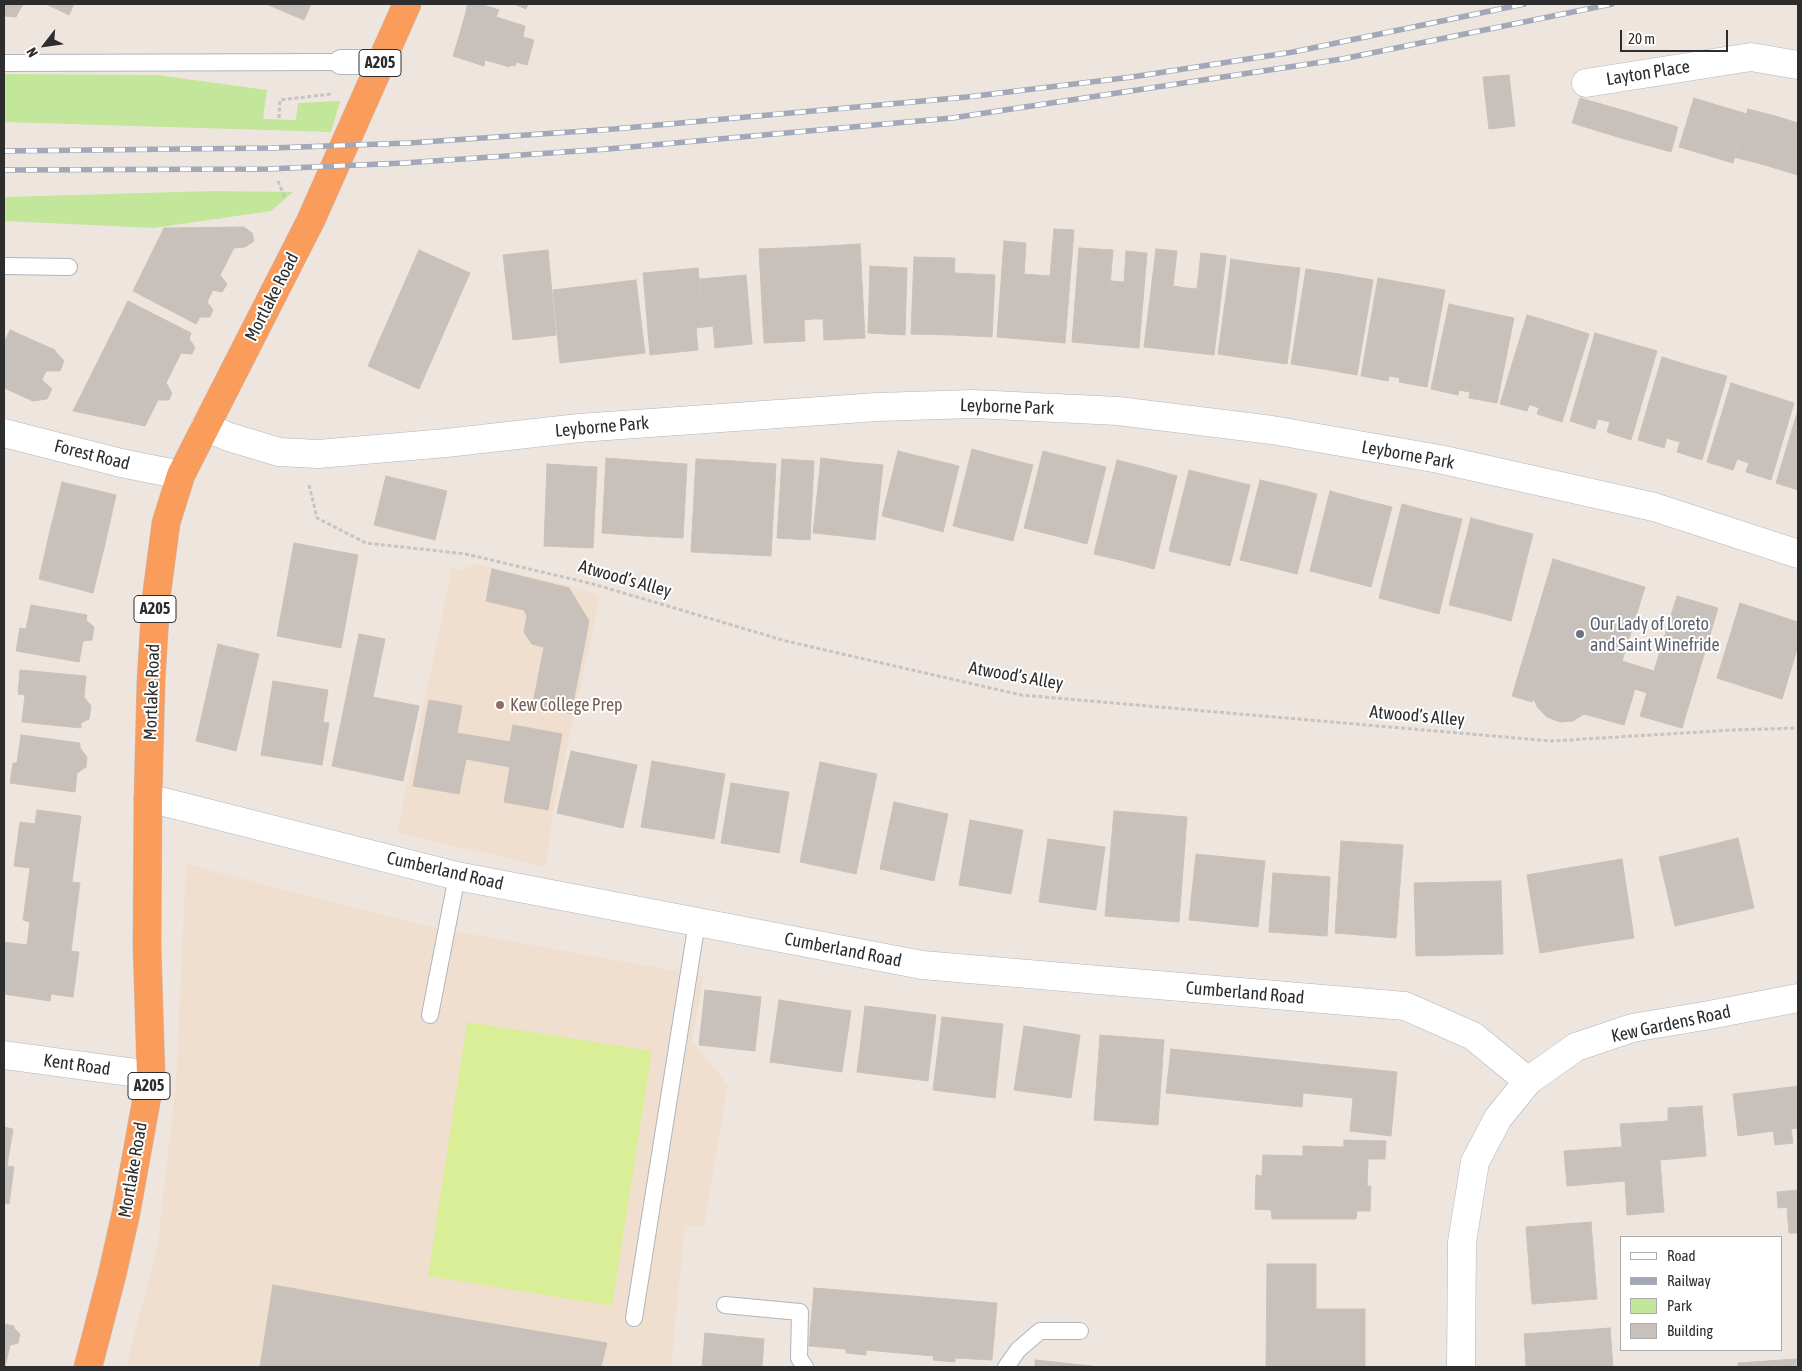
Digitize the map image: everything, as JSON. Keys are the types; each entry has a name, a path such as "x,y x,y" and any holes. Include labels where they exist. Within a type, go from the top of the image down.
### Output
{"highway":[{"name":"Mortlake Road","path":"88,1367 126,1213 150,1075 147,945 151,681 156,599 166,523 180,475 311,220 407,4"}],"street":[{"name":"Layton Place","path":"1586,84 1751,57 1798,65"},
{"path":"347,62 380,62"},
{"name":"Leyborne Park","path":"205,427 229,437 280,452 318,454 437,444 579,428 877,407 973,404 1118,411 1272,430 1439,459 1654,508 1798,554"},
{"name":"Forest Road","path":"4,433 121,463 180,475"},
{"name":"Cumberland Road","path":"148,798 458,876 922,965 1405,1006 1473,1036 1528,1081"},
{"name":"Kew Gardens Road","path":"1461,1367 1462,1242 1475,1162 1498,1118 1528,1081 1576,1047 1632,1028 1798,998"},
{"name":"Kent Road","path":"4,1055 150,1075"}],"lane":[{"path":"4,63 347,62"},
{"path":"4,266 69,267"},
{"path":"430,1015 458,876"},
{"path":"634,1318 697,922"},
{"path":"725,1305 800,1312 799,1358 805,1367"},
{"path":"1006,1367 1018,1350 1040,1331 1080,1331"}],"path":[{"path":"279,118 280,100 337,94 347,62"},
{"name":"Atwood’s Alley","path":"300,453 317,518 366,543 466,554 593,584 786,640 1021,695 1551,741 1798,728"}],"shaded area":[{"name":"Kew College Prep","path":"476,564 571,586 600,597 553,812 546,867 397,833 452,568 459,570"},
{"path":"186,864 421,925 704,976 692,1041 728,1085 704,1226 685,1225 671,1367 126,1367 158,1243 176,1083"}],"green space":[{"path":"4,74 157,75 267,90 263,119 296,120 298,103 340,101 331,132 4,122"},
{"path":"213,191 293,192 271,211 154,228 4,221 4,197"},
{"path":"467,1022 652,1051 612,1306 428,1276"}],"building":[{"path":"4,4 23,4 16,17 4,16"},
{"path":"46,4 74,4 69,15"},
{"path":"266,4 311,4 304,20"},
{"path":"468,4 480,4 499,10 496,17 525,26 523,37 534,40 531,51 461,30"},
{"path":"514,4 528,4 526,9"},
{"path":"461,30 531,51 527,65 516,62 515,66 510,65 510,67 485,60 484,66 453,56"},
{"path":"1509,75 1515,126 1489,129 1483,77"},
{"path":"1580,98 1629,112 1621,138 1572,123"},
{"path":"1694,98 1720,106 1706,155 1679,147"},
{"path":"1720,106 1747,114 1733,163 1706,155"},
{"path":"1748,109 1775,116 1761,164 1734,157"},
{"path":"1629,112 1678,127 1671,152 1621,138"},
{"path":"1775,116 1798,123 1798,136 1788,172 1761,164"},
{"path":"1798,136 1798,175 1788,172"},
{"path":"244,227 252,233 254,241 245,247 234,248 220,275 227,284 222,292 213,290 207,302 213,310 210,317 200,317 196,324 133,291 164,228"},
{"path":"1054,229 1074,230 1065,343 1032,340 1037,275 1050,276"},
{"path":"1004,241 1026,243 1024,274 1037,275 1032,340 997,337"},
{"path":"860,244 865,338 824,340 823,319 813,319 809,247"},
{"path":"809,247 813,319 804,320 805,341 764,343 759,249"},
{"path":"1079,248 1113,250 1105,345 1072,342"},
{"path":"1156,249 1177,251 1173,286 1186,288 1179,351 1144,347"},
{"path":"419,250 470,273 419,389 368,366"},
{"path":"548,250 556,335 513,340 503,255"},
{"path":"1126,251 1147,253 1139,348 1105,345 1111,281 1124,282"},
{"path":"1201,253 1226,256 1214,355 1179,351 1186,288 1197,289"},
{"path":"914,257 955,258 952,335 911,334"},
{"path":"1231,259 1264,264 1251,359 1218,354"},
{"path":"1264,264 1300,268 1287,364 1251,359"},
{"path":"870,266 907,268 905,335 868,333"},
{"path":"698,268 704,327 696,328 698,350 650,355 643,273"},
{"path":"1306,269 1339,274 1323,369 1291,364"},
{"path":"954,273 995,275 992,337 952,335"},
{"path":"1339,274 1373,280 1357,375 1323,369"},
{"path":"746,275 752,344 715,348 713,326 704,327 700,279"},
{"path":"1378,278 1411,284 1395,377 1389,376 1388,381 1361,376"},
{"path":"636,280 645,353 560,363 553,290"},
{"path":"1411,284 1445,290 1427,387 1399,382 1400,378 1395,377"},
{"path":"128,301 191,333 189,339 195,347 192,354 181,353 166,383 172,393 169,400 158,400 145,426 73,411"},
{"path":"1449,304 1481,311 1464,391 1459,390 1458,395 1431,389"},
{"path":"1481,311 1514,318 1497,403 1469,398 1470,392 1464,391"},
{"path":"1527,315 1558,324 1534,406 1529,405 1527,411 1500,404"},
{"path":"1558,324 1589,334 1562,422 1537,414 1539,408 1534,406"},
{"path":"10,330 55,350 64,361 60,371 46,371 42,380 52,389 47,399 33,401 4,388 4,343"},
{"path":"1595,333 1626,342 1603,420 1598,419 1595,429 1570,421"},
{"path":"1626,342 1657,351 1631,440 1607,432 1610,422 1603,420"},
{"path":"1662,357 1694,367 1673,440 1667,438 1664,448 1638,440"},
{"path":"1694,367 1727,376 1702,460 1677,452 1680,442 1673,440"},
{"path":"1731,383 1763,393 1743,461 1737,459 1733,470 1707,462"},
{"path":"1763,393 1794,403 1771,480 1746,472 1749,463 1743,461"},
{"path":"1798,410 1798,490 1776,483"},
{"path":"972,449 1001,457 985,534 953,526"},
{"path":"898,451 926,458 914,524 882,516"},
{"path":"1043,451 1074,459 1056,536 1024,528"},
{"path":"1001,457 1033,465 1013,541 985,534"},
{"path":"606,458 645,461 643,536 602,533"},
{"path":"821,458 850,462 842,536 813,533"},
{"path":"926,458 959,466 943,532 914,524"},
{"path":"696,459 734,461 732,554 691,552"},
{"path":"782,459 814,461 810,540 777,538"},
{"path":"1074,459 1106,467 1087,544 1056,536"},
{"path":"1117,460 1145,467 1124,561 1094,554"},
{"path":"645,461 687,464 683,538 643,536"},
{"path":"734,461 776,464 771,556 732,554"},
{"path":"850,462 883,465 875,540 842,536"},
{"path":"547,464 597,467 593,548 544,546"},
{"path":"1145,467 1177,476 1154,569 1124,561"},
{"path":"1189,470 1217,477 1198,558 1169,551"},
{"path":"386,476 447,491 435,540 374,525"},
{"path":"1217,477 1250,485 1230,566 1198,558"},
{"path":"1260,480 1290,487 1269,567 1240,560"},
{"path":"62,482 116,495 105,544 50,531"},
{"path":"1290,487 1317,494 1297,574 1269,567"},
{"path":"1330,491 1359,499 1341,579 1310,571"},
{"path":"1359,499 1392,507 1371,587 1341,579"},
{"path":"1402,504 1432,512 1409,606 1379,598"},
{"path":"1432,512 1462,519 1439,614 1409,606"},
{"path":"1471,518 1501,526 1478,612 1449,605"},
{"path":"1501,526 1533,534 1511,621 1478,612"},
{"path":"50,531 105,544 93,593 39,579"},
{"path":"294,543 358,555 341,648 277,636"},
{"name":"Our Lady of Loreto and Saint Winefride","path":"1553,559 1645,587 1622,661 1654,671 1677,596 1718,608 1682,728 1640,716 1647,693 1635,689 1624,725 1584,714 1573,721 1560,722 1547,717 1538,708 1533,698 1532,702 1512,696"},
{"path":"492,569 569,588 589,621 571,714 533,703 544,647 532,644 524,632 527,616 524,610 486,601"},
{"path":"1740,603 1798,622 1798,646 1782,699 1717,678"},
{"path":"31,605 87,615 86,620 94,627 92,640 83,641 79,662 16,651 20,628 26,629"},
{"path":"359,634 385,639 373,697 419,706 403,781 332,766"},
{"path":"218,644 259,654 236,751 196,741"},
{"path":"20,670 86,676 84,697 91,706 89,719 81,723 81,728 22,722 25,695 18,694"},
{"path":"273,681 328,690 323,722 329,723 322,765 261,755"},
{"path":"429,700 462,706 457,733 510,742 513,725 562,734 548,810 504,802 510,767 466,759 459,794 413,786"},
{"path":"21,735 80,743 80,748 87,757 86,767 77,773 75,792 10,783 13,763 17,763"},
{"path":"571,751 637,765 623,828 557,813"},
{"path":"652,761 725,774 714,839 641,827"},
{"path":"820,762 877,774 856,874 800,862"},
{"path":"731,783 789,792 779,853 721,843"},
{"path":"894,802 948,814 934,881 880,869"},
{"path":"37,810 81,816 72,882 80,883 71,951 79,952 73,997 51,994 50,1001 4,994 4,942 27,945 30,922 23,920 30,868 14,866 20,822 35,824"},
{"path":"1114,811 1187,817 1179,922 1105,916"},
{"path":"970,820 1023,830 1011,894 959,885"},
{"path":"1738,838 1754,908 1715,917 1698,848"},
{"path":"1048,839 1105,847 1096,910 1039,902"},
{"path":"1341,841 1403,845 1396,938 1335,933"},
{"path":"1698,848 1715,917 1675,926 1659,857"},
{"path":"1196,854 1265,861 1258,927 1189,920"},
{"path":"1622,859 1634,938 1587,945 1574,867"},
{"path":"1574,867 1587,945 1540,953 1527,875"},
{"path":"1273,873 1330,877 1327,936 1269,932"},
{"path":"1501,881 1503,954 1459,955 1457,882"},
{"path":"1457,882 1459,955 1416,956 1414,883"},
{"path":"705,990 761,997 755,1051 699,1045"},
{"path":"779,1000 851,1011 842,1072 770,1062"},
{"path":"865,1006 936,1015 928,1081 857,1072"},
{"path":"942,1017 1003,1024 995,1098 933,1090"},
{"path":"1024,1026 1080,1035 1071,1098 1014,1090"},
{"path":"1100,1035 1164,1040 1158,1125 1094,1120"},
{"path":"1171,1049 1397,1072 1391,1136 1350,1131 1353,1098 1303,1093 1302,1107 1166,1093"},
{"path":"1798,1086 1798,1128 1791,1129 1793,1143 1775,1145 1768,1090"},
{"path":"1768,1090 1773,1131 1738,1136 1733,1094"},
{"path":"1702,1106 1706,1156 1660,1160 1664,1212 1627,1215 1625,1181 1567,1186 1564,1151 1622,1147 1620,1124 1668,1121 1668,1108"},
{"path":"4,1127 13,1129 7,1166 4,1166"},
{"path":"1344,1140 1386,1141 1385,1159 1368,1159 1367,1186 1371,1186 1370,1211 1357,1211 1356,1219 1272,1219 1271,1210 1255,1209 1256,1175 1262,1176 1263,1155 1303,1156 1303,1146 1344,1147"},
{"path":"4,1166 14,1167 9,1204 4,1203"},
{"path":"1798,1190 1798,1233 1789,1233 1787,1207 1778,1208 1777,1192"},
{"path":"1591,1222 1597,1299 1532,1304 1526,1227"},
{"path":"1267,1264 1316,1264 1316,1309 1365,1309 1365,1367 1266,1367"},
{"path":"273,1285 607,1343 601,1367 260,1367"},
{"path":"814,1288 997,1303 992,1360 955,1358 955,1362 933,1360 934,1356 866,1350 866,1355 846,1353 846,1349 809,1346"},
{"path":"4,1324 14,1326 20,1334 18,1343 10,1345 5,1367 4,1367"},
{"path":"1610,1328 1613,1367 1526,1367 1524,1334"},
{"path":"705,1333 764,1339 762,1367 702,1367"},
{"path":"1796,1359 1796,1367 1738,1367 1738,1363"},
{"path":"1035,1360 1092,1366 1035,1367"}],"railway":[{"path":"4,151 272,148 409,143 614,129 967,97 1132,77 1293,52 1524,4"},
{"path":"4,170 268,169 404,163 608,149 952,118 1342,59 1612,4"}],"place":[{"name":"Our Lady of Loreto and Saint Winefride","path":"1580,634"},
{"name":"Kew College Prep","path":"500,705"}]}
